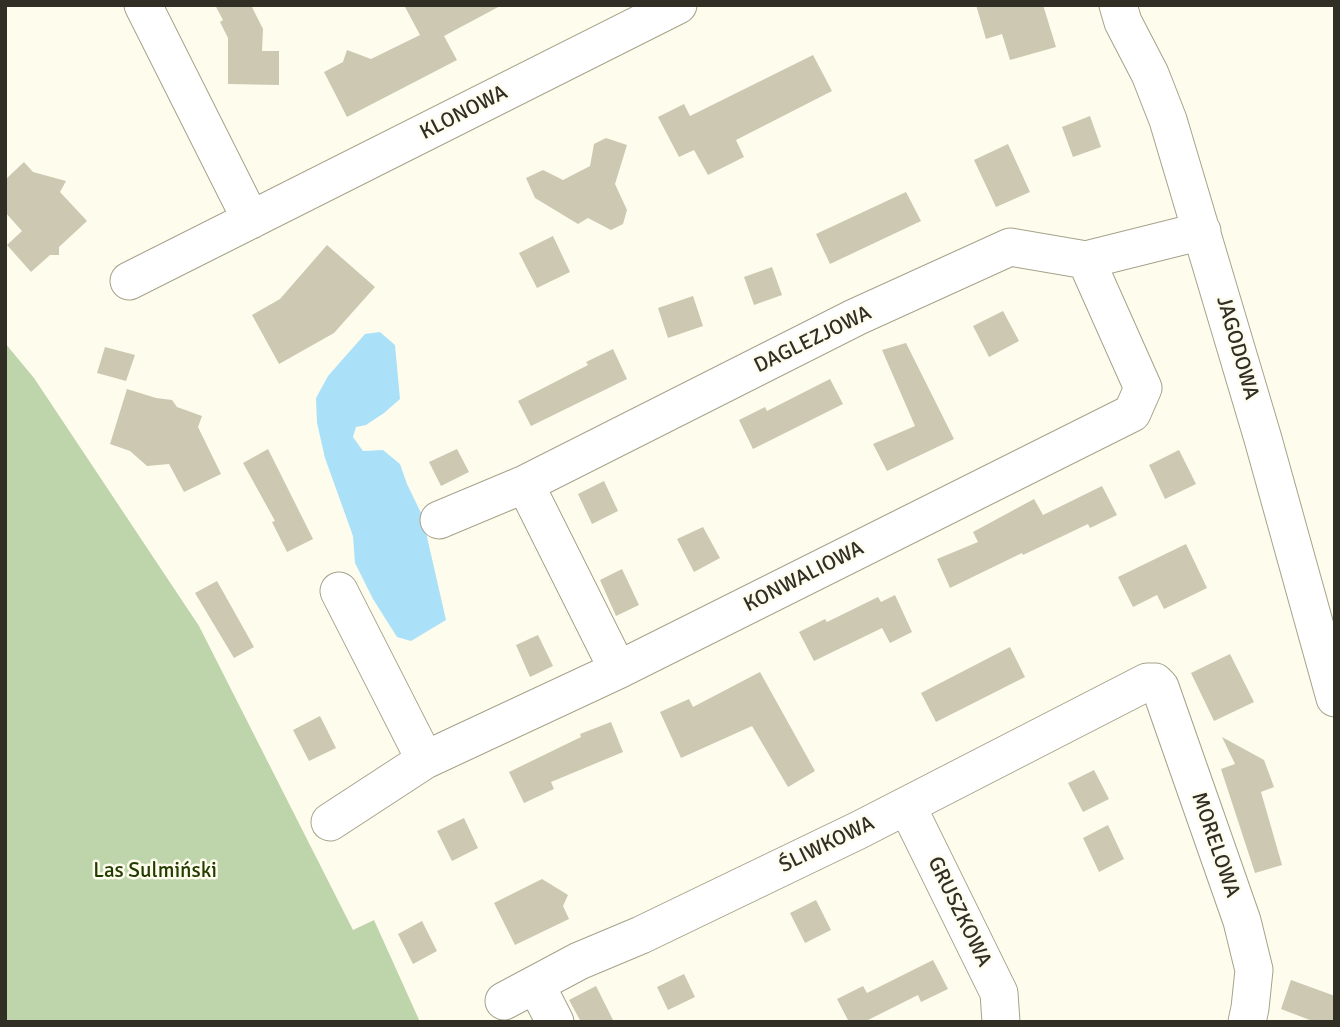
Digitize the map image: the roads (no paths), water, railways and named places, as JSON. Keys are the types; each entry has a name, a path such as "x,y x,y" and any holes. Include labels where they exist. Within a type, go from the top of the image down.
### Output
{"street":[{"path":"143,5 251,220"},
{"name":"KLONOWA","path":"129,281 678,5"},
{"name":"JAGODOWA","path":"1118,5 1123,22 1150,74 1168,120 1335,698"},
{"name":"DAGLEZJOWA","path":"439,520 525,484 856,317 1010,247 1086,260 1202,231"},
{"name":"KONWALIOWA","path":"330,822 425,760 618,670 1132,414 1143,388 1086,260"},
{"path":"525,484 618,670"},
{"path":"339,591 425,760"},
{"name":"ŚLIWKOWA","path":"504,1001 579,961 641,935 906,806 1147,682"},
{"name":"MORELOWA","path":"1147,682 1156,682 1160,687 1242,921 1254,970 1247,1022"},
{"name":"GRUSZKOWA","path":"906,806 999,993 1001,1022"},
{"path":"536,985 555,1022"}],"water":[{"path":"380,332 395,345 400,399 366,425 356,427 353,437 363,451 383,450 400,464 422,515 446,620 411,641 397,637 373,599 355,563 353,536 325,458 317,423 316,398 328,376 365,334"}],"park label":[{"name":"Las Sulmiński","path":"155,871"}]}
